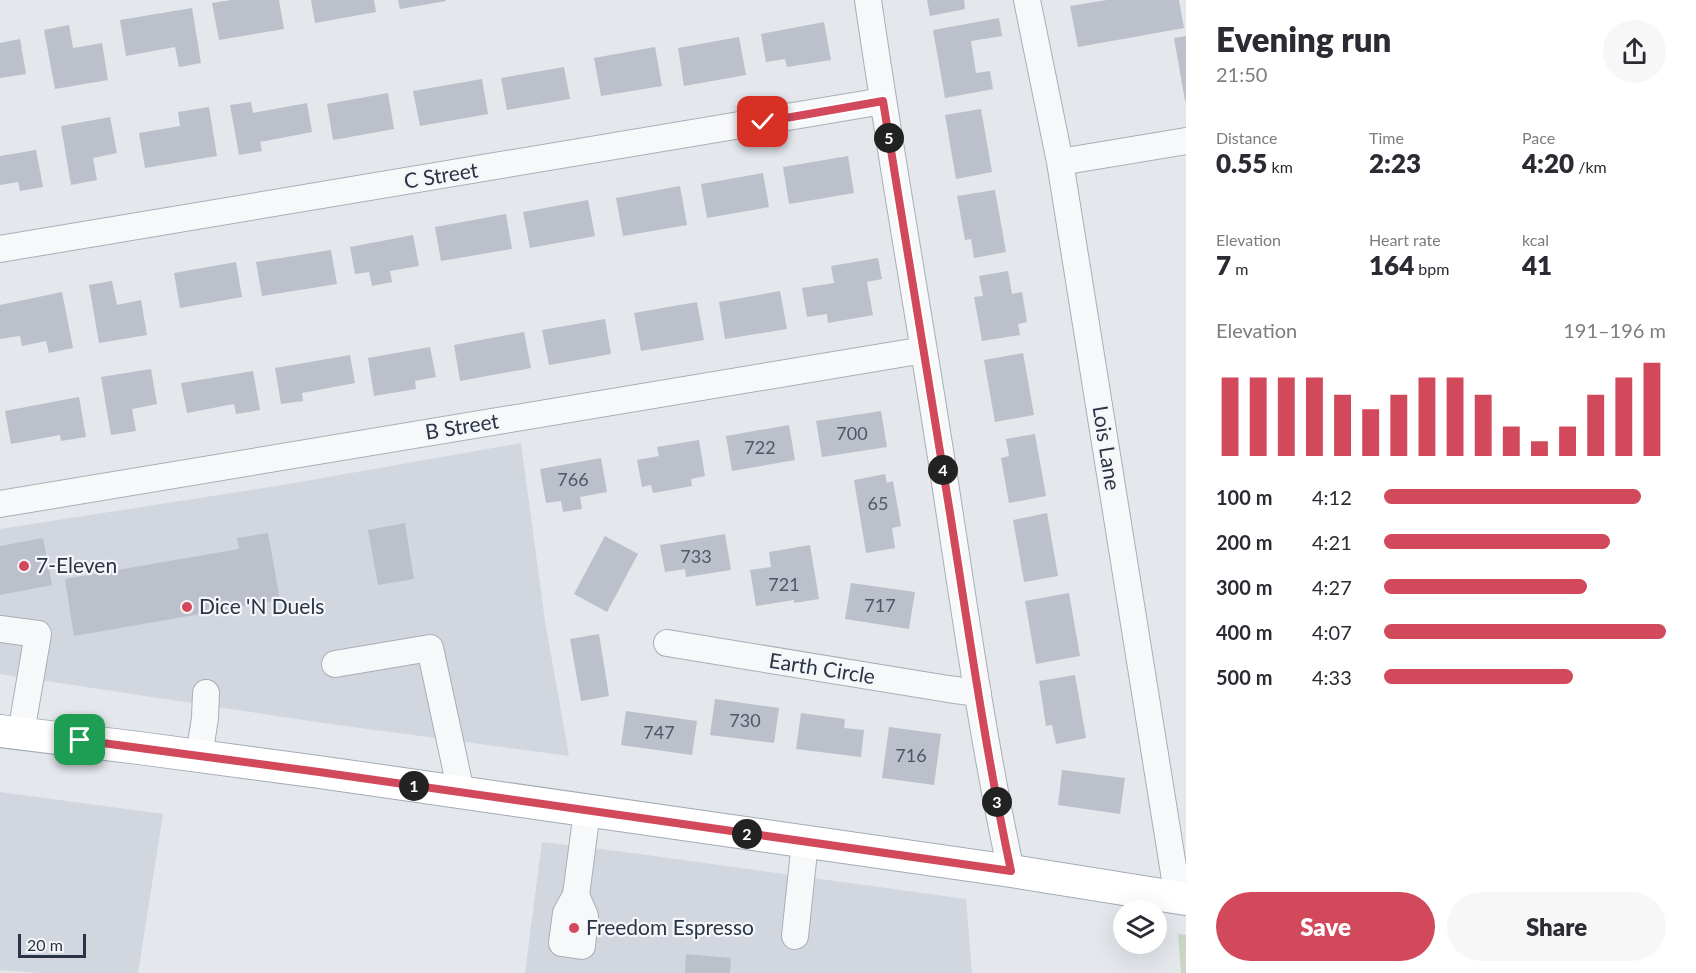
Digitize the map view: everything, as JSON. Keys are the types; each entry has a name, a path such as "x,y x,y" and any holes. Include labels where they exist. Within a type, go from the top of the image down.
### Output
{"main road":[{"path":"11,732 461,792 1011,871 1182,899"}],"street":[{"path":"868,0 978,693 1011,871"},
{"name":"Lois Lane","path":"1027,0 1060,162 1182,899"},
{"name":"C Street","path":"0,249 883,101"},
{"path":"1060,162 1186,141"},
{"name":"B Street","path":"0,504 924,350"},
{"path":"0,629 38,634 11,732"},
{"name":"Earth Circle","path":"667,643 978,693"},
{"path":"335,664 430,648 461,792"},
{"path":"199,756 206,693"},
{"path":"576,895 587,810"},
{"path":"795,936 805,842"}],"shaded area":[{"path":"521,443 545,621 569,756 323,723 0,674 0,529 283,485"},
{"path":"0,792 163,814 138,973 41,973 0,970"},
{"path":"542,842 966,899 972,973 525,973"}],"green space":[{"path":"1178,934 1186,935 1186,973 1181,973"}],"building":[{"path":"231,0 279,0 284,29 219,40 212,3"},
{"path":"311,0 374,0 376,12 315,23"},
{"path":"398,0 445,0 446,1 400,9"},
{"path":"927,0 964,0 965,9 930,16"},
{"path":"1107,0 1179,0 1184,28 1078,47 1070,6"},
{"path":"192,8 201,63 179,67 175,47 126,56 120,20"},
{"path":"999,18 1002,36 971,41 976,73 990,71 993,89 945,98 933,30"},
{"path":"824,22 831,60 787,67 785,59 766,62 761,34"},
{"path":"69,25 73,48 102,43 108,80 55,89 44,30"},
{"path":"1186,36 1186,101 1185,101 1174,38"},
{"path":"739,37 746,75 684,86 678,48"},
{"path":"20,39 26,74 0,78 0,43"},
{"path":"655,47 662,86 601,96 594,58"},
{"path":"564,67 570,99 507,110 501,78"},
{"path":"482,79 488,114 420,126 413,91"},
{"path":"388,93 394,129 333,140 327,104"},
{"path":"251,102 253,113 307,103 312,132 260,142 262,151 239,155 230,105"},
{"path":"209,107 217,156 145,168 139,133 180,126 178,112"},
{"path":"981,109 992,172 956,179 945,115"},
{"path":"110,117 117,153 93,158 97,180 71,185 61,126"},
{"path":"36,150 43,187 20,191 18,182 0,185 0,156"},
{"path":"848,156 854,193 789,204 783,167"},
{"path":"763,173 769,207 707,218 701,184"},
{"path":"680,186 687,225 623,236 616,198"},
{"path":"995,190 1006,252 974,258 971,239 965,240 957,196"},
{"path":"588,200 595,236 530,248 523,212"},
{"path":"506,214 512,249 441,261 435,227"},
{"path":"413,235 419,266 390,271 392,282 372,286 369,272 355,274 350,247"},
{"path":"331,250 337,284 262,296 256,262"},
{"path":"878,258 882,279 867,282 873,315 828,323 827,314 807,317 802,288 834,283 831,266"},
{"path":"236,262 242,297 180,308 174,273"},
{"path":"1008,271 1012,294 1022,292 1027,322 1018,324 1020,335 982,341 974,297 983,296 979,276"},
{"path":"112,281 117,305 141,300 147,335 99,343 89,285"},
{"path":"780,291 787,329 725,339 719,302"},
{"path":"62,292 73,348 49,353 46,341 22,346 20,336 0,339 0,305"},
{"path":"697,302 704,340 641,351 634,313"},
{"path":"605,319 611,354 549,365 542,330"},
{"path":"524,332 531,368 460,381 454,345"},
{"path":"430,347 436,377 415,381 416,389 374,396 368,358"},
{"path":"1023,353 1034,415 995,422 984,360"},
{"path":"350,355 355,383 302,393 303,401 281,404 275,368"},
{"path":"151,369 157,404 132,409 136,431 111,435 101,377"},
{"path":"253,371 260,410 236,414 234,404 187,413 181,383"},
{"path":"79,397 86,437 61,441 60,435 11,444 5,411"},
{"path":"881,411 887,447 822,457 816,421"},
{"path":"789,425 795,460 732,471 726,436"},
{"path":"1035,434 1046,496 1009,503 1001,458 1009,456 1006,439"},
{"path":"699,440 705,476 691,479 692,486 653,493 651,485 642,487 637,460 659,456 657,447"},
{"path":"601,458 607,492 580,497 582,509 563,512 561,501 546,503 540,469"},
{"path":"885,474 887,483 893,481 901,526 892,528 895,548 866,553 854,480"},
{"path":"1047,513 1058,576 1024,582 1013,520"},
{"path":"405,523 414,579 378,585 368,530"},
{"path":"268,533 280,600 74,636 65,579 239,549 237,538"},
{"path":"725,534 731,570 686,577 685,569 665,572 660,545"},
{"path":"605,536 638,554 607,612 574,594"},
{"name":"7-Eleven","path":"43,538 52,585 0,595 0,546"},
{"path":"810,545 819,599 756,606 750,570 771,567 769,552"},
{"path":"851,583 915,592 909,629 845,619"},
{"path":"1069,593 1080,656 1036,664 1025,601"},
{"path":"599,634 609,696 581,701 570,639"},
{"path":"1075,675 1086,738 1056,744 1052,725 1046,726 1039,681"},
{"path":"715,699 779,708 774,743 710,735"},
{"path":"626,711 697,721 692,755 621,745"},
{"path":"801,713 845,719 844,728 864,730 861,757 796,749"},
{"path":"889,727 941,734 934,785 882,778"},
{"path":"1062,770 1125,778 1120,814 1058,805"},
{"path":"686,954 731,958 730,973 685,973"}],"place":[{"name":"7-Eleven","path":"24,566"},
{"name":"Dice 'N Duels","path":"187,607"},
{"name":"Freedom Espresso","path":"574,928"}],"route":[{"path":"80,740 1011,871 978,693 883,101 763,122"}]}
